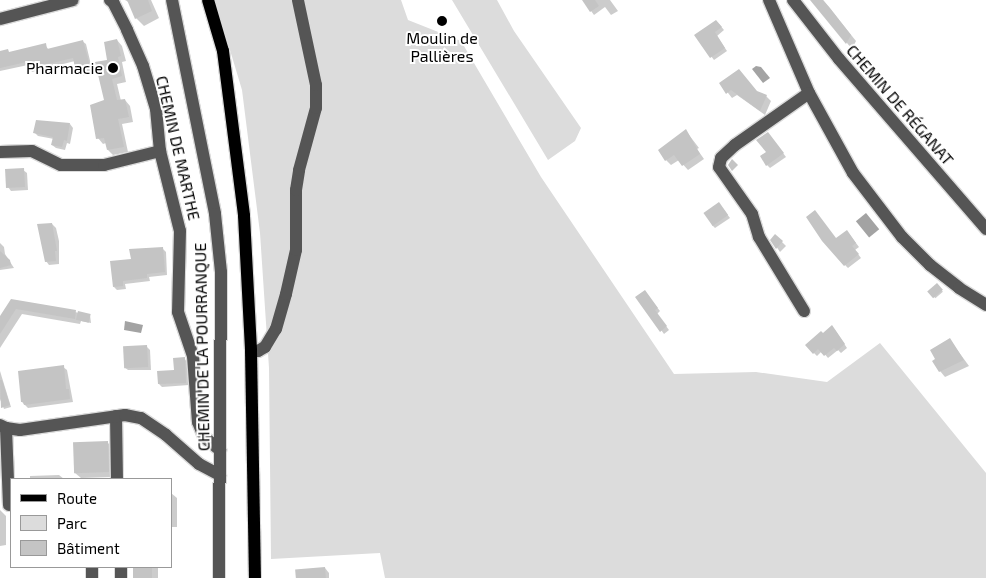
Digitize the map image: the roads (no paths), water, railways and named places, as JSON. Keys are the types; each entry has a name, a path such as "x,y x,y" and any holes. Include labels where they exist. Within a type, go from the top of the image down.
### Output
{"main road":[{"path":"200,0 229,97"},
{"path":"208,0 223,51 244,216 251,351 255,578"}],"street":[{"path":"0,19 73,0"},
{"name":"CHEMIN DE MARTHE","path":"110,0 127,30 143,66 156,110 160,151 180,231 178,312 193,356 198,422 204,437 220,450"},
{"name":"CHEMIN DE LA POURRANQUE","path":"172,0 216,214 221,272 219,578"},
{"path":"251,351 258,351 265,347 276,329 286,294 296,250 296,190 299,170 316,108 316,85 298,0"},
{"path":"769,0 809,93 853,172 902,237 938,270 986,304"},
{"name":"CHEMIN DE RÉGANAT","path":"792,0 839,59 986,230"},
{"path":"804,311 759,237 752,214 719,167 721,158 736,145 809,93"},
{"path":"0,152 32,151 61,165 104,165 160,151"},
{"path":"116,416 117,478"},
{"path":"9,505 3,427 20,430 116,416 141,418 166,435 199,464 220,476"}],"place":[{"name":"Moulin de Pallières","path":"442,21"},
{"name":"Pharmacie","path":"113,68"}]}
